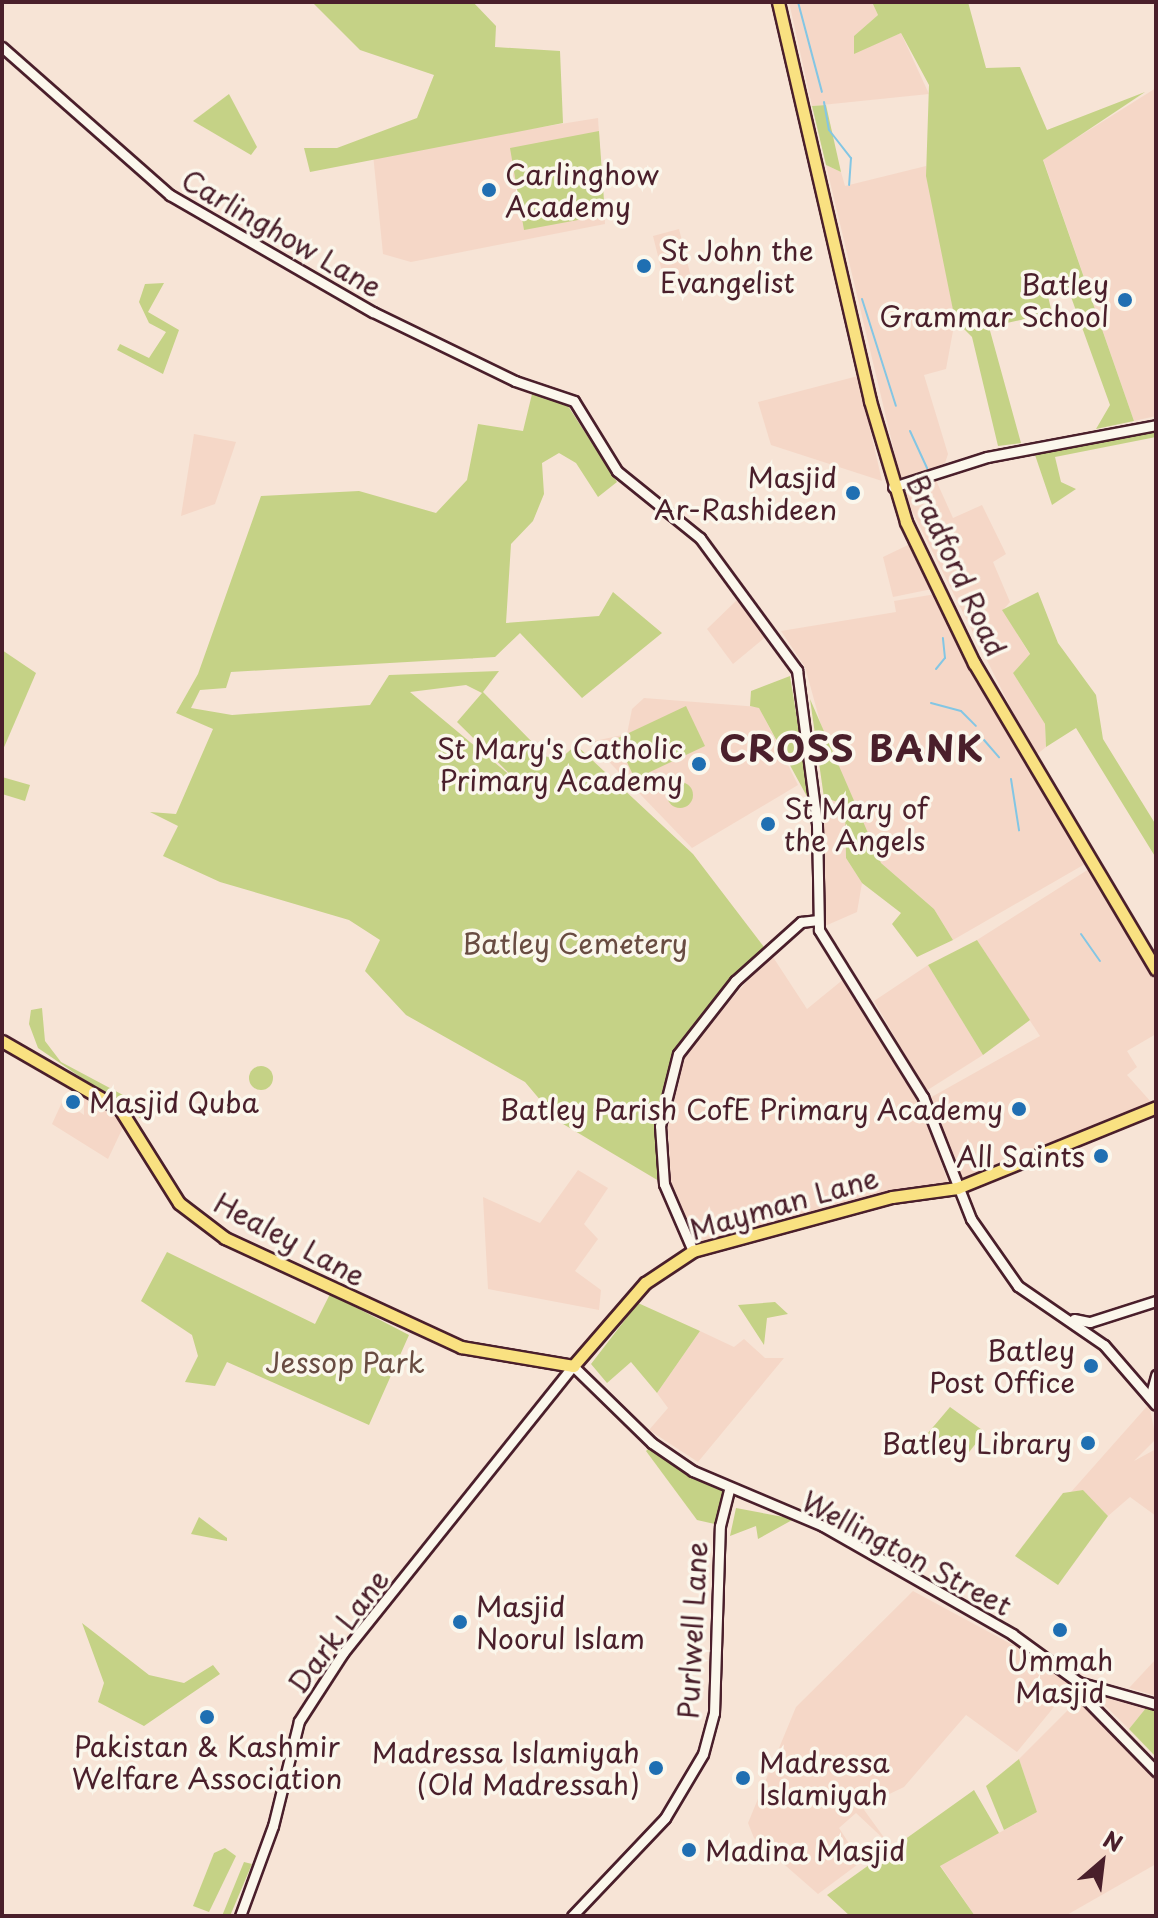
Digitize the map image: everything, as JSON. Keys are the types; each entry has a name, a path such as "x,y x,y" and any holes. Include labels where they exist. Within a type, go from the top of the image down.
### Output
{"main road":[{"name":"Bradford Road","path":"778,2 893,487 974,663 1156,969"},
{"name":"Healey Lane","path":"2,1041 120,1109 179,1203 225,1238 451,1343 573,1366"},
{"name":"Mayman Lane","path":"573,1366 645,1283 693,1251 892,1197 957,1188 1156,1107"}],"street":[{"name":"Carlinghow Lane","path":"2,47 170,195 373,312 515,381 574,401 617,471 686,523 794,662 805,694 817,825 818,920"},
{"path":"893,487 987,457 1156,425"},
{"path":"693,1251 664,1184 660,1126 678,1054 735,981 801,922 818,920 923,1097 957,1188 1018,1286 1067,1316 1104,1345 1134,1374 1153,1402"},
{"path":"1067,1316 1103,1318 1156,1301"},
{"path":"1103,1318 1104,1345"},
{"name":"Wellington Street","path":"573,1366 652,1443 729,1491 823,1526 1012,1634 1078,1682 1156,1704"},
{"name":"Dark Lane","path":"240,1916 273,1826 299,1721 421,1558 573,1366"},
{"path":"1134,1374 1156,1369"},
{"path":"1153,1402 1156,1375"},
{"name":"Purlwell Lane","path":"572,1916 665,1818 703,1754 714,1713 720,1526 729,1491"},
{"path":"1076,1689 1156,1771"}],"shaded area":[{"path":"789,2 872,2 878,15 854,36 854,53 901,33 929,94 812,106"},
{"name":"Batley Grammar School","path":"1156,88 1156,416 1134,421 1043,159"},
{"name":"Carlinghow Academy","path":"598,118 605,224 411,262 383,254 373,154"},
{"path":"826,165 841,172 845,186 926,166 955,320 946,369 924,375 948,454 945,463 901,480"},
{"path":"679,229 692,281 666,288 653,236"},
{"path":"858,376 882,481 771,445 758,402"},
{"path":"194,434 236,442 215,504 181,516"},
{"path":"935,478 953,518 982,505 1006,554 993,562 1010,602 1003,610 1030,655 1013,673 1045,724 1046,747 1035,756 903,493"},
{"path":"908,545 932,589 893,597 883,557"},
{"path":"936,594 1085,864 953,940 934,909 881,863 826,743 805,667 781,631 896,612 894,601"},
{"path":"740,597 769,634 733,664 707,629"},
{"name":"St Mary's Catholic Primary Academy","path":"644,698 759,707 798,785 692,848 590,742 627,734 632,709"},
{"path":"820,797 845,804 846,858 862,883 857,912 825,926"},
{"path":"1089,869 1156,982 1156,1034 1127,1051 1137,1067 1127,1075 1151,1102 962,1178 928,1099 1040,1036 977,940"},
{"path":"771,954 807,1009 845,978 920,1102 948,1182 697,1242 671,1185 668,1127 685,1052"},
{"path":"928,965 983,1055 926,1091 874,1001"},
{"path":"84,1095 126,1121 108,1159 52,1124 63,1100 84,1115"},
{"path":"578,1170 608,1188 584,1224 598,1239 575,1271 601,1290 599,1310 488,1289 483,1197 540,1223"},
{"path":"700,1331 734,1347 744,1339 765,1358 784,1358 698,1462 649,1430 668,1408 657,1393"},
{"path":"1149,1404 1156,1439 1134,1461 1156,1449 1156,1516 1130,1497 1108,1516 1083,1490 1071,1492"},
{"path":"913,1591 1039,1659 1072,1685 1017,1752 966,1715 904,1787 862,1807 888,1843 856,1813 839,1828 861,1862 818,1894 754,1838 748,1823 796,1707"},
{"path":"1156,1659 1156,1696 1129,1688"},
{"path":"1088,1689 1146,1708 1129,1729"},
{"path":"1080,1698 1156,1775 1156,1864 1065,1916 975,1916 940,1865 1037,1812 1019,1759"}],"green space":[{"path":"312,2 473,2 496,26 495,47 560,51 563,123 310,172 304,148 337,148 417,118 434,75 360,50"},
{"path":"872,2 968,2 986,68 1020,67 1047,130 1145,92 1043,160 1134,421 1096,429 1110,405 1066,283 1046,288 1052,313 989,327 1021,443 998,446 972,337 955,320 926,176 929,85 901,33 854,54 854,36 878,15"},
{"path":"229,94 257,147 251,155 193,121"},
{"path":"826,105 841,172 826,165 812,106"},
{"path":"599,131 605,215 524,230 510,148"},
{"path":"164,283 148,312 179,330 163,374 117,350 120,344 149,358 166,332 149,323 139,302 145,284"},
{"name":"Batley Cemetery","path":"532,394 568,406 617,482 598,497 576,463 559,453 542,463 544,494 533,521 511,544 506,623 599,616 613,592 662,633 582,698 520,633 495,657 231,672 226,688 200,690 191,708 232,715 370,705 389,675 499,671 483,692 537,747 532,754 560,759 576,745 693,854 767,951 705,1011 678,1054 660,1126 664,1184 558,1121 525,1082 406,1015 365,971 380,940 349,920 220,882 163,856 178,826 150,812 176,814 213,729 176,713 198,674 261,496 359,491 436,513 467,480 478,424 523,431","holes":["466,685 482,693 457,722 518,782 410,692"]},
{"path":"1156,429 1156,437 1055,457 1061,482 1076,489 1052,505 1035,455"},
{"path":"1038,592 1058,643 1096,695 1103,739 1156,825 1156,858 1076,728 1046,747 1045,724 1013,673 1030,654 1002,610"},
{"path":"2,650 36,673 2,752"},
{"path":"790,676 811,804 759,708 750,706 751,691"},
{"path":"810,699 881,863 934,909 953,940 917,957 892,924 901,913 862,883 846,858 845,804 824,798"},
{"path":"686,706 705,746 635,779 616,739"},
{"path":"2,777 30,785 25,801 2,794"},
{"path":"680,782 689,786 693,795 689,804 680,808 671,804 667,795 671,786"},
{"path":"977,940 1030,1020 983,1055 928,965"},
{"path":"42,1008 45,1041 61,1062 153,1111 143,1120 38,1048 29,1024 31,1010"},
{"path":"261,1066 269,1070 273,1078 269,1086 261,1090 253,1086 249,1078 253,1070"},
{"name":"Jessop Park","path":"167,1252 315,1324 330,1294 409,1335 369,1425 227,1362 215,1386 185,1382 198,1356 192,1335 141,1301"},
{"path":"775,1302 788,1314 767,1318 764,1345 738,1305"},
{"path":"638,1303 700,1331 657,1393 631,1362 607,1383 591,1364"},
{"path":"950,1407 985,1432 962,1461 928,1433"},
{"path":"652,1445 726,1492 719,1525 697,1520 646,1451"},
{"path":"1083,1490 1108,1516 1058,1585 1015,1556 1063,1493"},
{"path":"736,1508 794,1519 758,1539 756,1526 730,1536"},
{"path":"199,1517 227,1538 227,1541 191,1534"},
{"path":"82,1623 149,1675 184,1683 213,1665 220,1674 144,1726 98,1702 104,1683"},
{"path":"1146,1708 1156,1712 1156,1757 1129,1729"},
{"path":"1019,1759 1037,1812 1004,1830 986,1786"},
{"path":"974,1790 999,1833 940,1866 975,1916 850,1916 827,1895"},
{"path":"225,1848 236,1856 209,1912 193,1906 214,1853"},
{"path":"244,1862 252,1864 230,1916 222,1916"}],"waterway":[{"path":"798,2 822,92"},
{"path":"824,102 829,130 851,158 849,185"},
{"path":"862,299 896,406"},
{"path":"910,431 927,468"},
{"path":"936,669 945,658 943,638"},
{"path":"931,703 961,711 976,726"},
{"path":"984,740 999,757"},
{"path":"1011,779 1019,830"},
{"path":"1081,934 1100,961"}],"place":[{"name":"Carlinghow Academy","path":"489,190"},
{"name":"St John the Evangelist","path":"644,266"},
{"name":"Batley Grammar School","path":"1125,300"},
{"name":"Masjid Ar-Rashideen","path":"853,493"},
{"name":"St Mary's Catholic Primary Academy","path":"699,764"},
{"name":"St Mary of the Angels","path":"768,824"},
{"name":"Masjid Quba","path":"73,1102"},
{"name":"Batley Parish CofE Primary Academy","path":"1019,1109"},
{"name":"All Saints","path":"1101,1156"},
{"name":"Batley Post Office","path":"1091,1366"},
{"name":"Batley Library","path":"1088,1443"},
{"name":"Masjid Noorul Islam","path":"460,1622"},
{"name":"Ummah Masjid","path":"1060,1630"},
{"name":"Pakistan & Kashmir Welfare Association","path":"207,1717"},
{"name":"Madressa Islamiyah (Old Madressah)","path":"656,1768"},
{"name":"Madressa Islamiyah","path":"743,1778"},
{"name":"Madina Masjid","path":"689,1850"}],"district":[{"name":"CROSS BANK","path":"852,748"}]}
